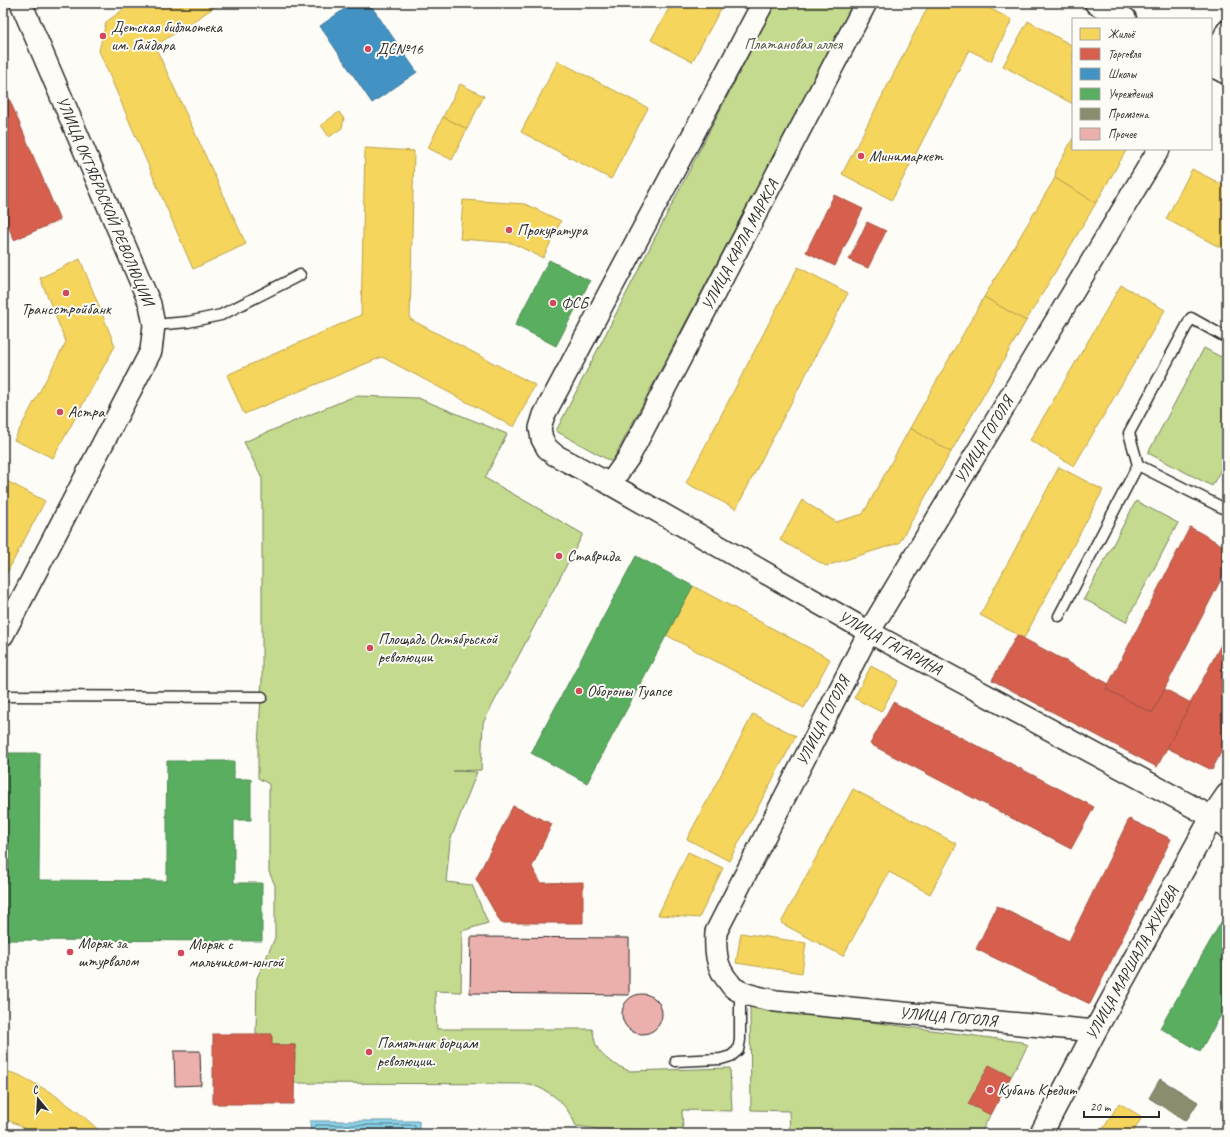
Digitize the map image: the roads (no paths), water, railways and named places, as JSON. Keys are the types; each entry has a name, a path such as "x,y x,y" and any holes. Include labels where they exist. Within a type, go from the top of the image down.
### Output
{"street":[{"name":"УЛИЦА ОКТЯБРЬСКОЙ РЕВОЛЮЦИИ","path":"3,635 151,351 154,325 150,304 21,3"},
{"name":"УЛИЦА ГАГАРИНА","path":"763,3 544,415 540,428 542,438 547,448 555,455 610,484 869,632 1219,822"},
{"name":"УЛИЦА КАРЛА МАРКСА","path":"610,484 629,458 866,3"},
{"path":"1096,3 1123,18"},
{"path":"1212,60 1227,31"},
{"path":"1212,66 1227,73"},
{"name":"УЛИЦА ГОГОЛЯ","path":"1095,1031 776,1001 751,996 734,988 723,976 717,960 715,946 716,932 869,632 1158,150"},
{"name":"УЛИЦА МАРШАЛА ЖУКОВА","path":"1041,1134 1095,1031 1219,822 1227,795"}],"lane":[{"path":"154,325 188,322 221,315 300,275"},
{"path":"1059,616 1138,465 1129,433 1191,318 1227,338"},
{"path":"1138,465 1227,510"},
{"path":"3,696 262,697"},
{"path":"676,1061 721,1059 731,1056 738,1050 740,1040 740,991"}],"water":[{"path":"310,1121 419,1121 419,1134 311,1134"}],"place":[{"name":"Детская библиотека им. Гайдара","path":"103,36"},
{"name":"ДС№16","path":"368,49"},
{"name":"Минимаркет","path":"861,156"},
{"name":"Прокуратура","path":"509,230"},
{"name":"Трансстройбанк","path":"66,293"},
{"name":"ФСБ","path":"553,303"},
{"name":"Астра","path":"60,412"},
{"name":"Ставрида","path":"559,556"},
{"name":"Площадь Октябрьской революции","path":"370,648"},
{"name":"Обороны Туапсе","path":"579,691"},
{"name":"Моряк за штурвалом","path":"70,952"},
{"name":"Моряк с мальчиком-юнгой","path":"181,953"},
{"name":"Памятник борцам революции.","path":"369,1052"},
{"name":"Кубань Кредит","path":"990,1090"}],"park label":[{"name":"Платановая аллея","path":"793,44"}]}
